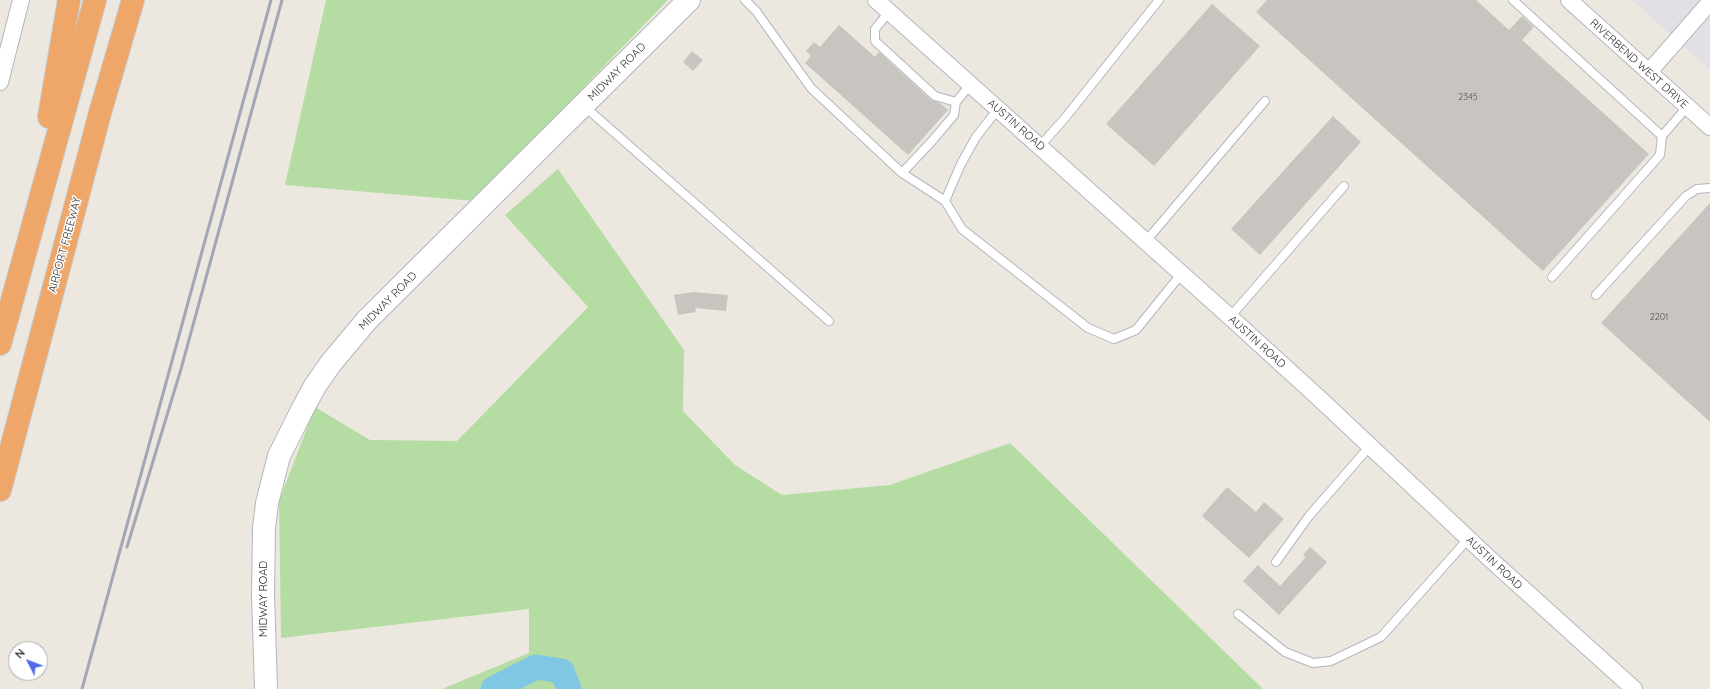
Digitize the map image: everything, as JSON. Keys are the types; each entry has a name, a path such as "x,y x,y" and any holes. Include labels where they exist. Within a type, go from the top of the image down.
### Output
{"highway":[{"path":"24,258 69,0"},
{"path":"0,344 95,0"},
{"name":"AIRPORT FREEWAY","path":"0,490 100,113 133,0"}],"main road":[{"name":"MIDWAY ROAD","path":"266,688 263,595 264,528 267,503 280,456 302,410 331,363 367,320 689,0"}],"street":[{"path":"0,82 21,0"},
{"name":"AUSTIN ROAD","path":"876,0 1182,273 1370,446 1468,539 1634,689"},
{"name":"RIVERBEND WEST DRIVE","path":"1568,0 1710,127"},
{"path":"1648,72 1710,2"}],"lane":[{"path":"746,0 756,11 811,88 902,173 944,201 962,229 1088,328 1114,338 1136,330 1182,273"},
{"path":"1040,146 1065,118 1159,0"},
{"path":"1513,0 1662,136"},
{"path":"889,12 876,29 875,41 934,96 956,102"},
{"path":"902,173 954,115 956,102 970,85"},
{"path":"1146,241 1265,101"},
{"path":"583,106 829,321"},
{"path":"1552,276 1660,155 1662,136 1687,107"},
{"path":"944,201 961,164 976,137 998,109"},
{"path":"1230,317 1344,186"},
{"path":"1596,295 1686,196 1697,189 1710,188"},
{"path":"1276,562 1309,516 1370,446"},
{"path":"1238,614 1285,652 1313,663 1331,661 1381,637 1468,539"}],"shaded area":[{"path":"1632,0 1710,0 1710,70"}],"green space":[{"path":"326,0 668,0 474,201 285,185"},
{"path":"558,169 684,350 683,411 735,465 782,495 890,485 1010,443 1263,689 442,689 529,653 529,609 281,638 279,501 315,407 370,440 457,441 588,307 505,215"}],"building":[{"path":"1267,0 1476,0 1509,30 1522,16 1534,27 1522,40 1649,154 1543,271 1256,12"},
{"path":"1212,4 1260,46 1154,166 1106,124"},
{"path":"839,25 875,57 879,52 931,100 940,103 948,110 908,155 805,63 811,56 806,51 814,42 820,47"},
{"path":"692,51 703,60 693,71 683,62"},
{"path":"1333,116 1361,142 1260,255 1231,229"},
{"path":"1710,203 1710,422 1601,323"},
{"path":"694,292 728,295 726,311 695,308 696,312 678,315 674,295"},
{"path":"1227,487 1256,512 1264,502 1284,519 1249,558 1202,516"},
{"path":"1310,547 1327,562 1279,615 1243,581 1258,565 1280,586 1306,557 1303,555"}],"waterway":[{"path":"493,689 536,667 562,671 569,689"}],"railway":[{"path":"82,689 271,0"},
{"path":"127,547 181,369 282,0"}]}
